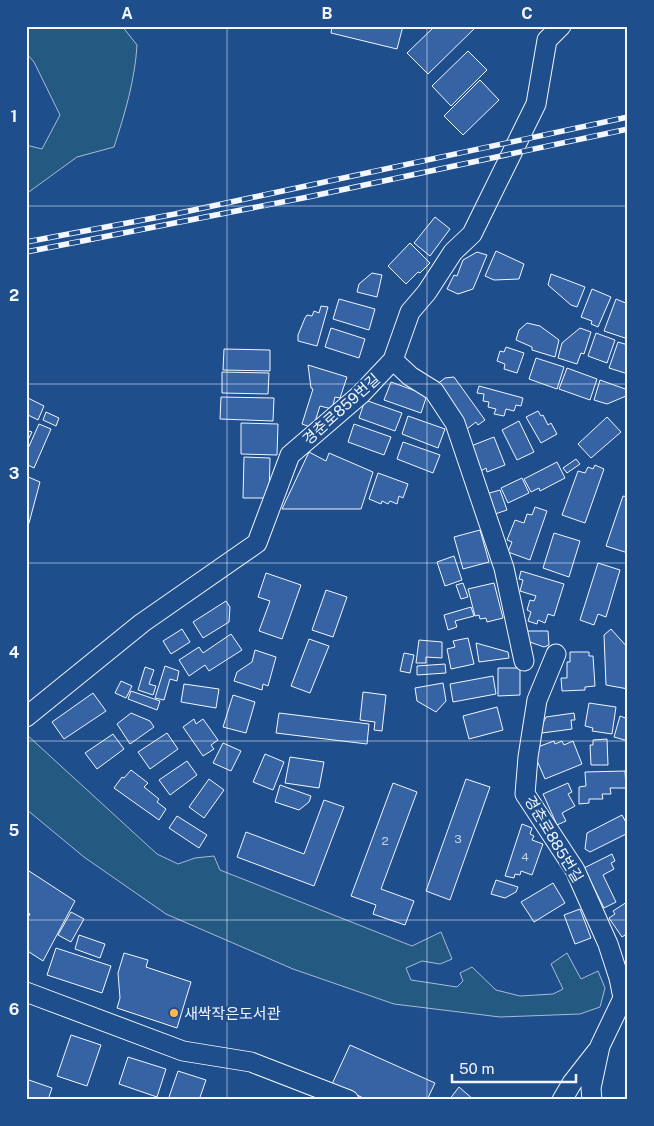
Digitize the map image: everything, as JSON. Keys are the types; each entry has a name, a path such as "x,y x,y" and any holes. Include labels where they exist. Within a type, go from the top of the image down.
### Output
{"street":[{"name":"경춘로859번길","path":"26,716 142,623 257,543 290,454 361,394 393,360 410,312 427,292 453,252 472,234 536,104 546,40 560,26"},
{"path":"393,360 410,376 434,391 455,423 504,568 524,661"},
{"name":"경춘로885번길","path":"556,654 537,700 528,757 525,794 575,870 608,944 619,978 624,998 600,1046"},
{"path":"26,992 183,1051 251,1062 349,1100"},
{"path":"562,1100 572,1083 600,1046"},
{"path":"592,1100 591,1088 600,1046"}],"shaded area":[{"path":"26,26 122,26 137,45 132,84 114,147 77,157 26,194 26,145 42,149 60,115 34,62 26,53"},
{"path":"26,734 157,854 178,864 195,858 214,856 220,870 412,946 441,932 452,959 440,964 422,961 406,968 411,980 457,987 463,981 460,973 472,967 496,990 520,996 553,994 563,989 551,964 567,953 581,979 598,971 605,988 600,1007 580,1014 500,1017 394,1004 293,969 166,914 84,857 26,809"}],"building":[{"path":"332,26 403,26 397,49 331,33"},
{"path":"435,26 477,26 428,74 407,53"},
{"path":"468,51 487,70 451,106 432,86"},
{"path":"480,80 499,100 463,135 444,116"},
{"path":"435,217 450,229 430,256 414,243"},
{"path":"410,243 430,263 406,284 388,266"},
{"path":"496,251 524,264 519,279 494,280 485,276"},
{"path":"477,252 487,255 473,289 458,294 447,289 454,275 457,276 463,260"},
{"path":"372,273 382,275 377,297 357,292 359,284"},
{"path":"551,274 585,287 577,307 571,305 548,285"},
{"path":"592,289 611,297 598,327 591,324 592,321 581,317"},
{"path":"339,299 375,309 369,330 333,319"},
{"path":"616,299 628,304 628,339 604,331"},
{"path":"321,306 328,307 317,346 298,341 298,335 305,318 307,315 312,316 314,311 319,313"},
{"path":"527,323 540,326 559,340 555,357 532,350 532,347 516,340 519,330"},
{"path":"331,328 365,339 359,358 325,347"},
{"path":"580,328 591,332 584,354 581,353 577,364 558,358 562,343"},
{"path":"596,333 615,340 607,363 588,356"},
{"path":"618,342 628,345 628,374 609,368"},
{"path":"506,347 524,353 517,373 504,369 505,364 497,361 500,351 504,352"},
{"path":"224,349 270,350 270,371 223,370"},
{"path":"536,358 564,367 557,389 529,379"},
{"path":"308,365 347,377 340,398 335,397 332,409 320,406 313,428 302,424 313,389 311,388"},
{"path":"567,368 597,379 590,400 559,389"},
{"path":"222,372 269,373 268,394 222,393"},
{"path":"454,377 485,420 478,425 476,422 467,429 436,385 445,378"},
{"path":"600,380 628,390 626,396 607,404 594,400"},
{"path":"391,382 427,395 421,413 384,400"},
{"path":"479,386 523,398 521,406 516,405 514,411 506,409 504,416 494,414 496,409 488,407 489,402 483,401 484,394 477,393"},
{"path":"26,397 44,406 38,420 26,414"},
{"path":"221,397 274,398 273,421 220,419"},
{"path":"365,400 402,413 395,431 359,418"},
{"path":"538,411 541,416 543,415 548,425 551,423 557,434 541,443 526,417"},
{"path":"46,412 59,418 56,426 43,420"},
{"path":"408,416 445,429 438,448 402,434"},
{"path":"607,417 621,432 591,458 578,444"},
{"path":"519,421 534,452 517,460 502,430"},
{"path":"241,423 278,424 277,455 241,454"},
{"path":"39,424 51,429 34,468 26,464 26,453"},
{"path":"354,424 391,437 384,455 348,442"},
{"path":"26,430 32,432 26,444"},
{"path":"494,437 505,465 487,472 486,468 481,471 471,446"},
{"path":"403,442 440,455 433,473 397,459"},
{"path":"309,452 326,461 329,453 373,472 361,509 282,509"},
{"path":"244,457 270,458 269,498 243,498"},
{"path":"576,459 580,464 567,473 563,468"},
{"path":"557,462 565,478 540,491 539,488 531,492 524,479"},
{"path":"595,465 604,469 585,523 562,515 578,471 585,473 588,467 593,469"},
{"path":"378,473 408,484 403,498 399,496 397,504 390,501 388,504 382,501 381,504 369,499"},
{"path":"26,476 40,482 26,529"},
{"path":"522,478 529,493 508,503 501,488"},
{"path":"500,490 507,510 495,514 486,494"},
{"path":"623,496 628,497 628,553 606,546"},
{"path":"535,507 547,511 530,560 508,552 512,542 507,540 515,520 524,523 527,514 532,515"},
{"path":"480,530 489,562 463,569 454,537"},
{"path":"554,533 580,541 569,577 543,568"},
{"path":"454,556 462,580 445,586 437,562"},
{"path":"598,563 620,570 606,617 598,614 594,625 580,620"},
{"path":"521,571 564,584 554,616 548,614 545,623 538,620 537,624 528,621 531,612 527,610 530,600 534,601 536,596 520,591 523,580 519,579"},
{"path":"266,573 301,585 282,639 259,631 270,601 258,597"},
{"path":"463,583 468,597 461,599 456,585"},
{"path":"494,583 503,618 487,622 486,618 480,619 479,615 475,616 468,589"},
{"path":"326,590 347,597 333,637 312,630"},
{"path":"226,601 230,607 229,622 203,638 193,622"},
{"path":"471,607 474,616 455,621 457,627 448,630 444,615"},
{"path":"182,629 190,642 171,654 163,641"},
{"path":"611,629 628,648 628,689 606,685 604,635"},
{"path":"526,631 548,631 549,645 544,647 527,641"},
{"path":"231,634 242,650 209,671 205,665 189,676 179,660 199,647 203,653"},
{"path":"468,638 474,664 451,669 447,649 455,647 453,641"},
{"path":"309,639 329,646 310,693 291,686"},
{"path":"419,640 442,642 442,658 426,657 426,663 416,663"},
{"path":"476,643 508,652 509,658 479,662"},
{"path":"255,650 276,657 268,686 263,684 262,690 234,681 237,672 252,662"},
{"path":"570,652 589,652 589,656 593,656 595,686 585,687 585,690 562,691 561,678 567,678 567,662 570,662"},
{"path":"404,653 414,655 410,673 400,671"},
{"path":"445,664 446,673 417,675 417,666"},
{"path":"165,666 179,671 177,681 170,679 164,700 155,698"},
{"path":"145,667 154,670 149,684 156,686 153,695 138,690"},
{"path":"498,668 520,668 520,695 498,696"},
{"path":"493,676 496,694 453,702 450,684"},
{"path":"121,681 132,686 126,698 115,693"},
{"path":"443,683 446,701 436,712 417,701 415,688"},
{"path":"184,684 219,689 216,708 181,702"},
{"path":"131,691 160,701 157,710 128,699"},
{"path":"363,692 386,695 382,731 374,730 375,722 360,720"},
{"path":"93,693 106,711 64,739 52,722"},
{"path":"233,695 255,702 246,733 223,727"},
{"path":"589,703 616,707 612,734 592,731 593,728 585,726"},
{"path":"497,707 503,730 469,739 463,716"},
{"path":"131,713 150,721 154,727 130,744 117,724"},
{"path":"279,713 369,724 367,744 276,733"},
{"path":"574,713 575,720 571,720 572,729 542,733 541,727 546,717"},
{"path":"620,716 628,719 628,741 614,737"},
{"path":"194,719 196,724 203,719 218,740 211,745 214,749 203,756 183,727"},
{"path":"167,733 178,749 150,769 138,752"},
{"path":"113,734 124,749 97,769 85,753"},
{"path":"607,739 608,765 591,765 590,745 593,745 593,740"},
{"path":"554,741 555,744 562,741 564,745 573,741 582,764 545,779 532,749"},
{"path":"223,743 241,751 231,771 213,763"},
{"path":"265,754 284,762 273,790 253,782"},
{"path":"290,757 324,762 319,788 285,783"},
{"path":"187,761 197,775 170,795 159,780"},
{"path":"131,770 148,783 144,787 159,799 157,802 166,809 159,820 114,788 122,777 124,778"},
{"path":"625,771 626,788 610,788 611,794 602,794 603,799 589,799 589,803 579,804 579,787 586,786 585,772"},
{"path":"209,779 224,790 204,818 189,807"},
{"path":"466,779 490,787 450,900 426,891"},
{"path":"393,783 417,792 381,889 414,901 405,925 373,914 376,905 351,896"},
{"path":"568,783 572,792 568,794 575,806 562,813 566,821 557,825 543,794"},
{"path":"280,785 311,796 309,802 299,810 275,802"},
{"path":"324,800 344,807 314,886 237,857 246,832 304,854"},
{"path":"622,815 628,826 628,833 590,852 585,849 587,833"},
{"path":"177,816 207,835 199,848 169,828"},
{"path":"522,824 532,828 530,834 534,836 532,840 543,844 532,875 521,871 520,875 515,874 514,878 505,876"},
{"path":"612,854 615,861 611,863 614,869 603,875 616,902 604,908 584,868"},
{"path":"26,869 75,901 43,961 26,950 26,921 30,914 26,911"},
{"path":"496,880 518,887 516,892 505,898 491,894"},
{"path":"553,883 565,903 534,922 521,902"},
{"path":"627,902 628,933 622,937 609,918 615,914 613,911"},
{"path":"580,909 591,938 575,944 564,915"},
{"path":"71,912 84,919 71,942 58,935"},
{"path":"79,935 105,944 100,958 75,949"},
{"path":"56,948 111,966 102,993 47,975"},
{"path":"124,953 148,960 146,967 191,982 177,1028 117,1008 120,998 118,973"},
{"path":"71,1035 101,1045 87,1086 57,1076"},
{"path":"350,1045 435,1083 427,1100 368,1100 332,1084"},
{"path":"128,1057 166,1069 157,1097 119,1084"},
{"path":"178,1071 206,1080 199,1100 168,1100"},
{"path":"26,1079 52,1088 48,1100 26,1100"},
{"path":"459,1087 474,1100 449,1100"}],"railway":[{"path":"26,242 175,214 628,117"},
{"path":"26,252 308,197 628,129"}],"place":[{"name":"새싹작은도서관","path":"174,1013"}]}
